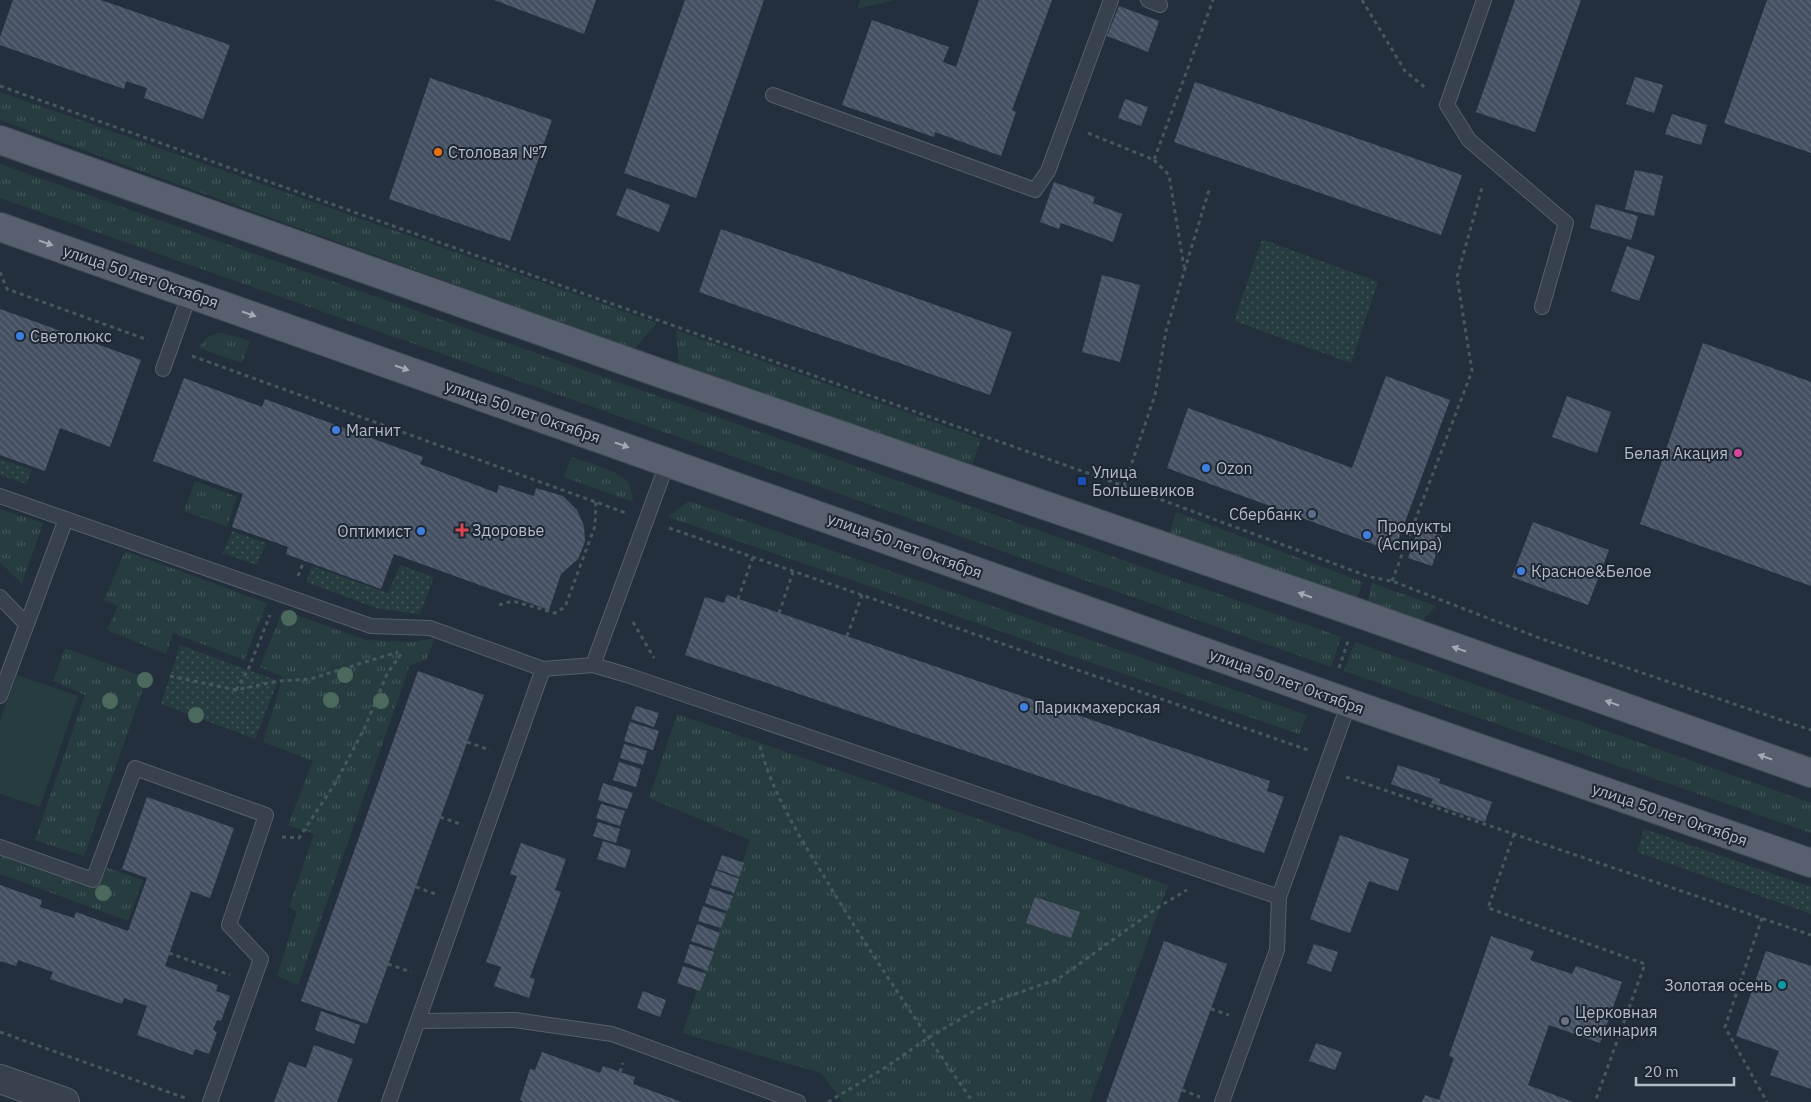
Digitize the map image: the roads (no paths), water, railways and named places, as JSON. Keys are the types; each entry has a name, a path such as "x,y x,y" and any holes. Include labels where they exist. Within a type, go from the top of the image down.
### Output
{"main road":[{"path":"0,140 644,368 1366,616 1811,773"},
{"name":"улица 50 лет Октября","path":"0,227 668,461 1349,703 1811,863"}],"street":[{"path":"0,1079 65,1102"}],"lane":[{"path":"773,95 1035,190 1048,171 1111,0"},
{"path":"1484,0 1447,105 1469,140 1566,223 1542,307"},
{"path":"163,369 190,293"},
{"path":"592,665 668,461"},
{"path":"0,496 371,626 426,628 543,669 592,665 754,718 1279,897"},
{"path":"0,696 66,519"},
{"path":"0,597 26,624"},
{"path":"389,1102 543,669"},
{"path":"1222,1102 1277,950 1279,897 1349,703"},
{"path":"0,846 94,880 135,768 266,815 229,925 261,959 210,1102"},
{"path":"418,1021 515,1020 612,1034 798,1102"}],"place":[{"name":"Столовая №7","path":"438,152"},
{"name":"Светолюкс","path":"20,336"},
{"name":"Магнит","path":"336,430"},
{"name":"Белая Акация","path":"1738,453"},
{"name":"Ozon","path":"1206,468"},
{"name":"Улица Большевиков","path":"1082,481"},
{"name":"Сбербанк","path":"1312,514"},
{"name":"Здоровье","path":"462,530"},
{"name":"Оптимист","path":"421,531"},
{"name":"Продукты (Аспира)","path":"1367,535"},
{"name":"Красное&Белое","path":"1521,571"},
{"name":"Парикмахерская","path":"1024,707"},
{"name":"Золотая осень","path":"1782,985"},
{"name":"Церковная семинария","path":"1565,1021"}]}
